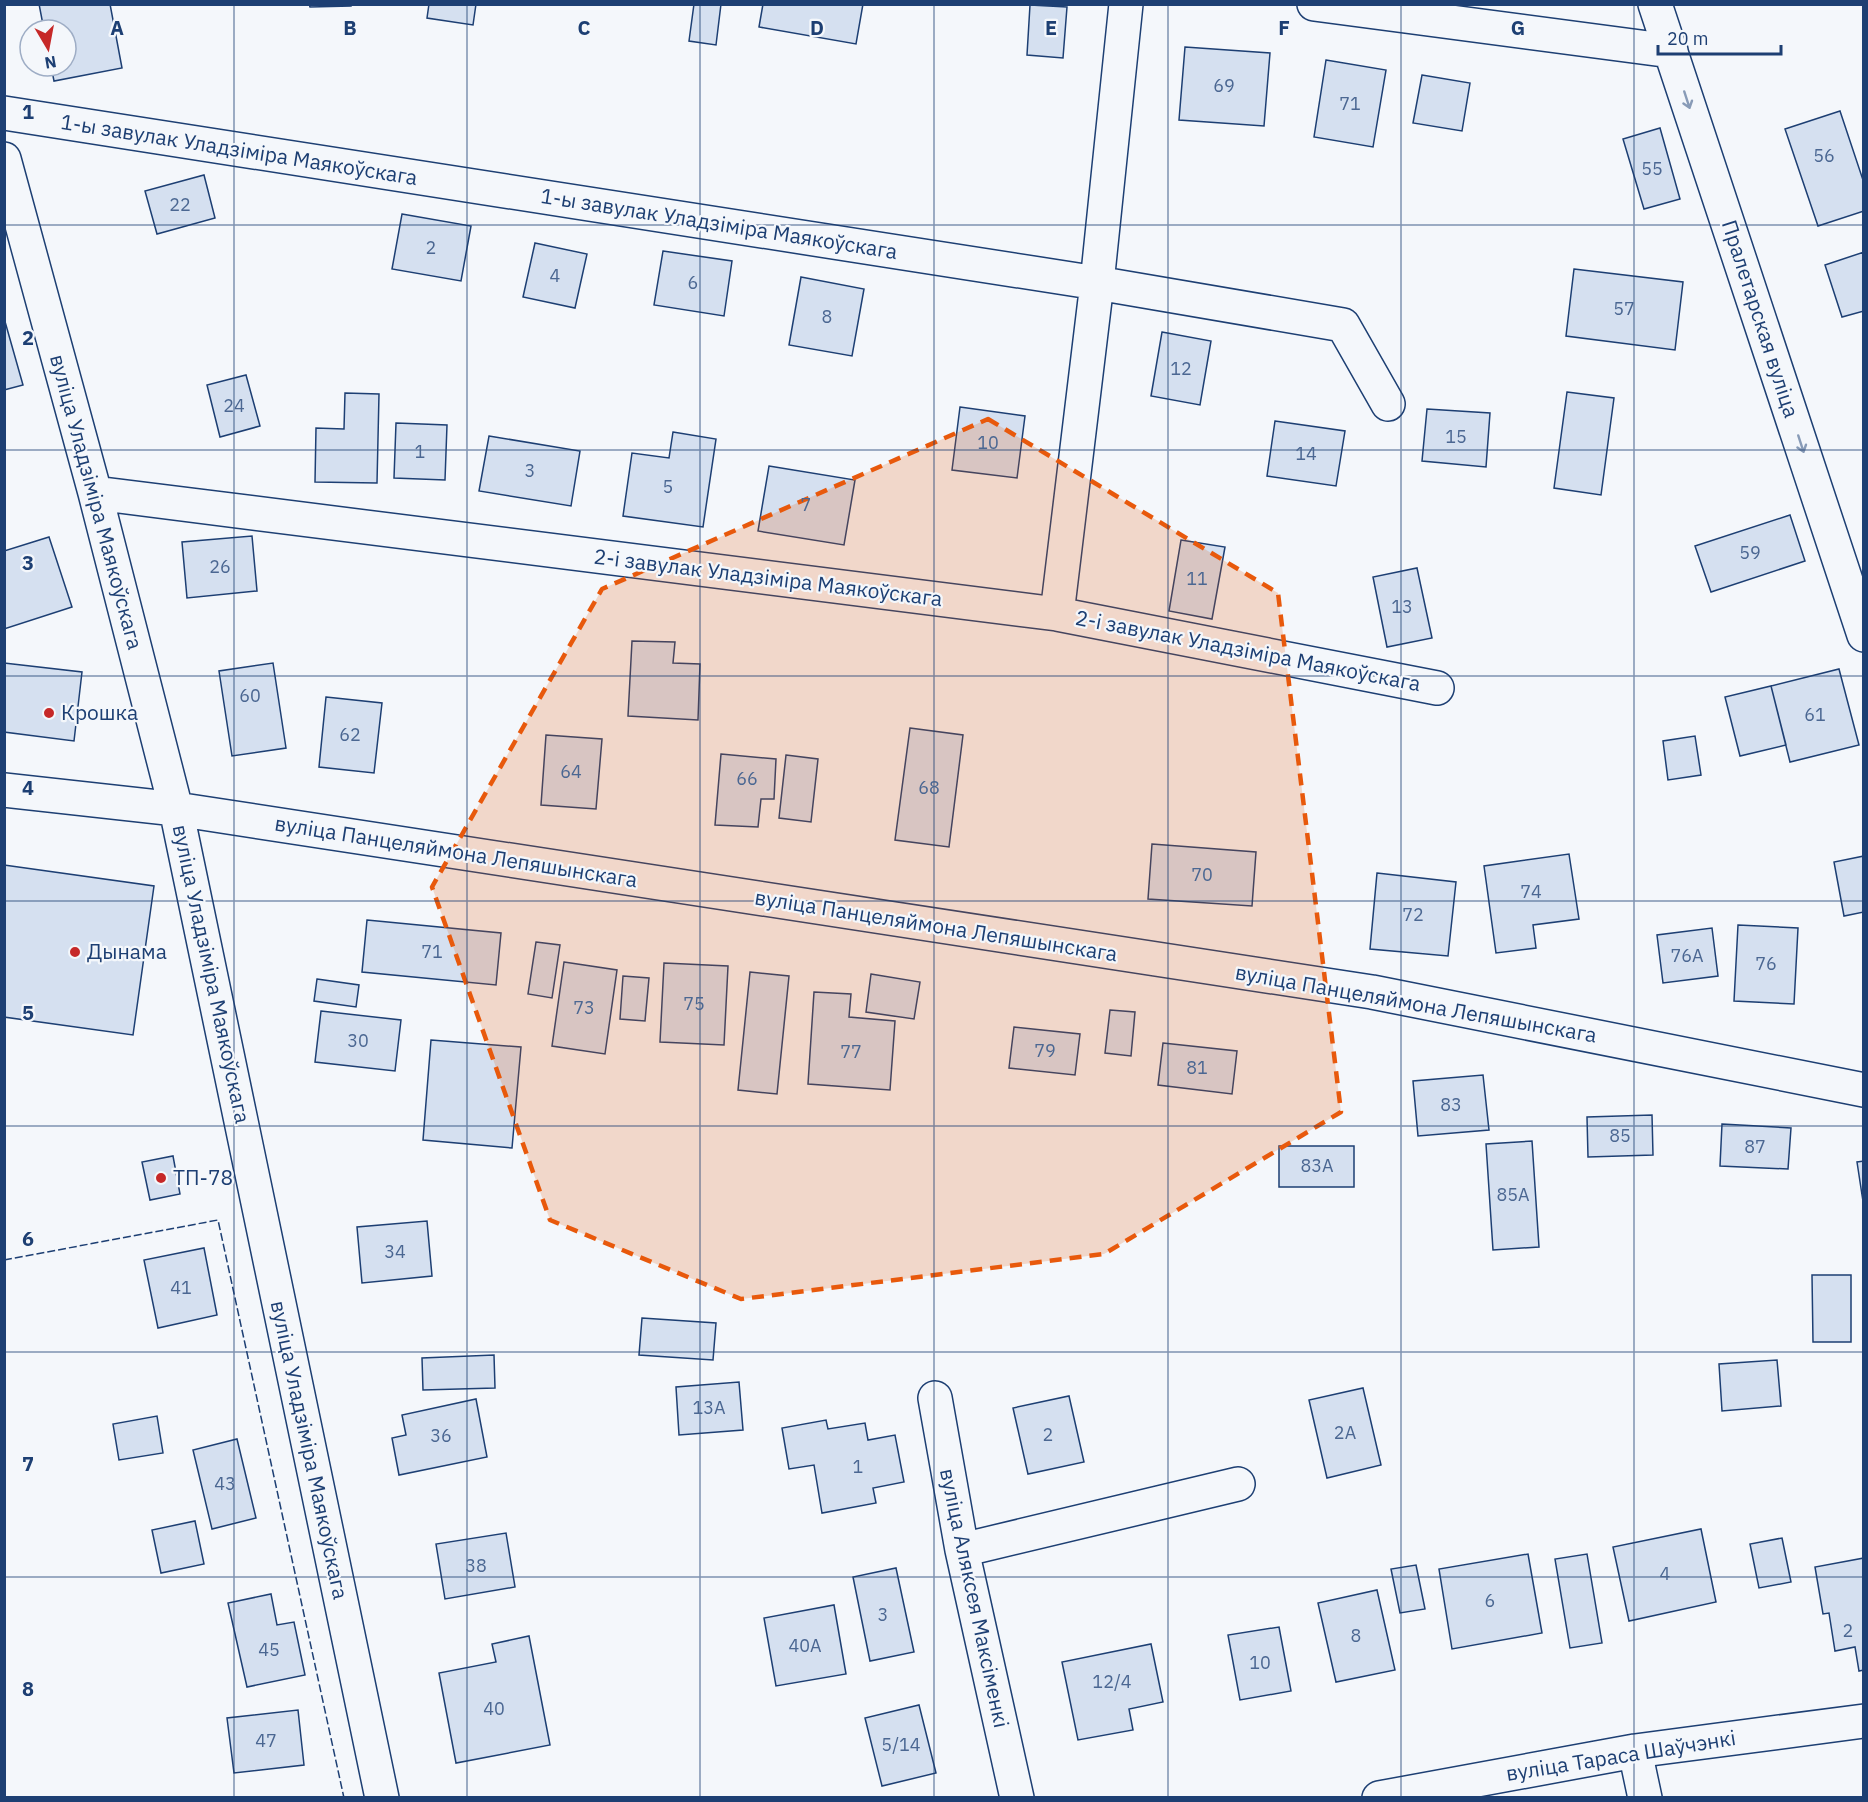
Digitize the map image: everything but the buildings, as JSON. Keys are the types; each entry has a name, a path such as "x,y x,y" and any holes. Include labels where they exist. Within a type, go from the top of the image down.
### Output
{"street":[{"path":"1057,614 1097,283 1126,4"},
{"path":"1314,4 1671,51"},
{"name":"Пралетарская вуліца","path":"1655,4 1863,634"},
{"name":"1-ы завулак Уладзіміра Маякоўскага","path":"4,113 1097,283 1343,325 1388,404"},
{"name":"вуліца Уладзіміра Маякоўскага","path":"4,159 95,493 176,809 382,1797"},
{"name":"2-і завулак Уладзіміра Маякоўскага","path":"95,493 1057,614 1437,688"},
{"name":"вуліца Панцеляймона Лепяшынскага","path":"4,790 176,809 1372,992 1863,1090"},
{"name":"вуліца Аляксея Максіменкі","path":"935,1398 962,1550 1017,1797"},
{"path":"962,1550 1238,1484"},
{"name":"вуліца Тараса Шаўчэнкі","path":"1379,1797 1635,1751 1863,1721"},
{"path":"1635,1751 1645,1797"}],"highlighted area":[{"path":"988,419 1278,593 1341,1112 1104,1254 741,1299 550,1220 432,887 602,589"}],"fence":[{"path":"4,1260 218,1220 344,1798"}],"place":[{"name":"Крошка","path":"49,713"},
{"name":"Дынама","path":"75,952"},
{"name":"ТП-78","path":"161,1178"}]}
